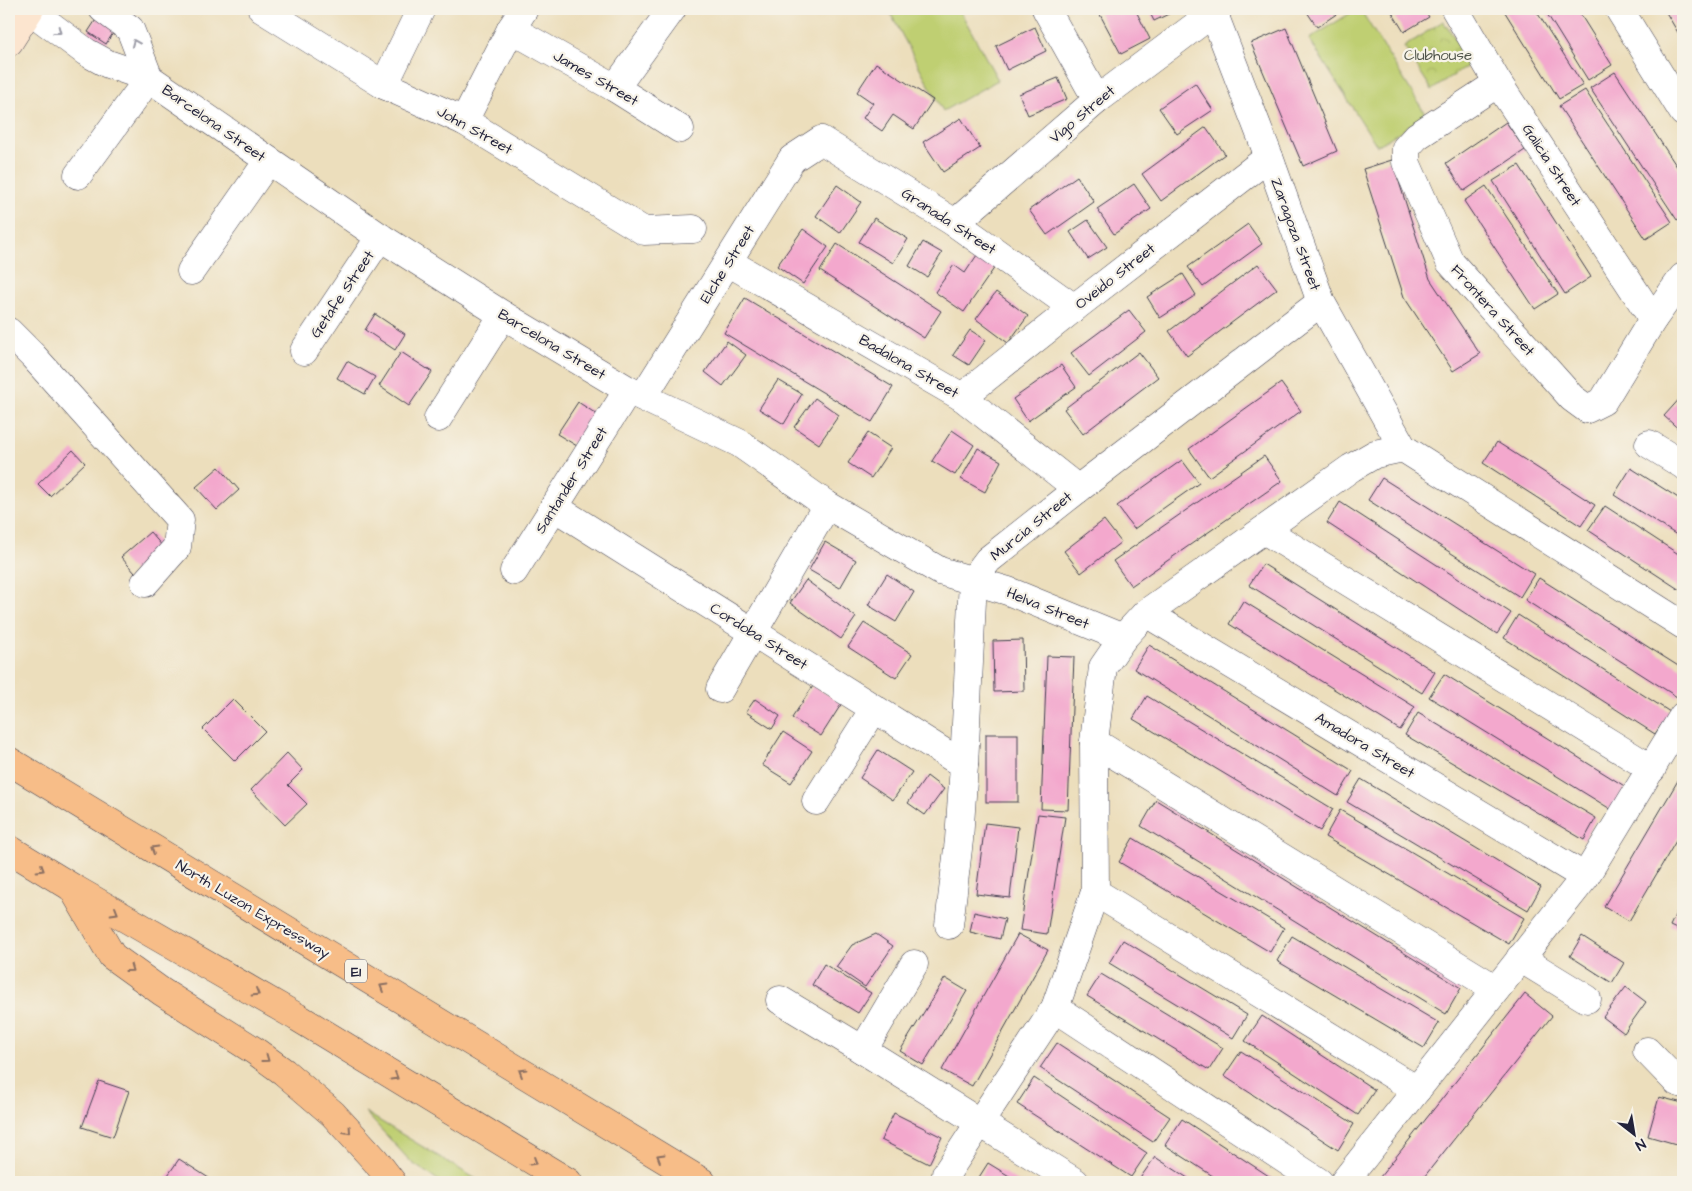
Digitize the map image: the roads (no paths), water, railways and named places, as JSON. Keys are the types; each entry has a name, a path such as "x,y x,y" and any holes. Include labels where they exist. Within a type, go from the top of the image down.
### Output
{"highway":[{"name":"North Luzon Expressway","path":"9,761 702,1182"},
{"path":"9,849 297,1017 568,1182"},
{"path":"73,888 112,956 162,992 255,1051 284,1072 333,1114 392,1182"}],"main road":[{"path":"9,42 30,9"}],"street":[{"name":"Barcelona Street","path":"30,9 86,52 108,64 149,78 380,237 503,315 635,393 739,444 827,505 940,571 973,580"},
{"name":"Barcelona Street","path":"103,9 130,29 149,78"},
{"name":"John Street","path":"262,9 295,17 384,85 464,121 644,231 693,229"},
{"path":"384,85 421,9"},
{"path":"615,88 672,9"},
{"path":"1046,9 1097,100"},
{"name":"Galicia Street","path":"1455,9 1498,83 1653,319"},
{"path":"1619,9 1683,112"},
{"name":"Vigo Street","path":"954,223 1097,100 1214,10"},
{"name":"Zaragoza Street","path":"1214,10 1321,302 1403,448"},
{"path":"464,121 518,19"},
{"name":"James Street","path":"518,19 615,88 680,129"},
{"path":"78,175 149,78"},
{"name":"Frontera Street","path":"1498,83 1417,136 1406,148 1406,162 1450,262 1572,398 1587,409 1603,401 1653,319 1683,277"},
{"name":"Granada Street","path":"821,140 954,223 1074,308"},
{"name":"Elche Street","path":"635,393 728,262 792,158 821,140"},
{"name":"Oveido Street","path":"962,397 1269,157"},
{"path":"191,271 268,161"},
{"name":"Getafe Street","path":"304,351 380,237"},
{"name":"Badalona Street","path":"728,262 962,397 1078,489"},
{"name":"Murcia Street","path":"973,580 988,560 1321,302"},
{"path":"438,418 503,315"},
{"path":"9,332 33,356 180,520 177,547 146,583"},
{"name":"Santander Street","path":"514,570 554,507 635,393"},
{"path":"1649,444 1683,465"},
{"path":"946,1174 1055,1008 1095,892 1094,742 1103,667 1123,638 1146,612 1351,468 1375,454 1403,448 1683,625"},
{"path":"720,689 827,505"},
{"name":"Cordoba Street","path":"554,507 964,765"},
{"path":"1264,530 1652,769"},
{"path":"949,925 959,840 973,580"},
{"name":"Helva Street","path":"973,580 1008,591 1123,638"},
{"name":"Amadora Street","path":"1146,612 1585,877"},
{"path":"816,801 874,709"},
{"path":"1344,1182 1585,877 1683,716"},
{"path":"1094,742 1496,989"},
{"path":"1095,892 1417,1090"},
{"path":"1520,958 1588,999"},
{"path":"863,1050 914,964"},
{"path":"780,1000 1075,1182"},
{"path":"1055,1008 1319,1182"},
{"path":"1647,1050 1677,1082 1683,1084"}],"park label":[{"name":"Clubhouse","path":"1438,55"}]}
